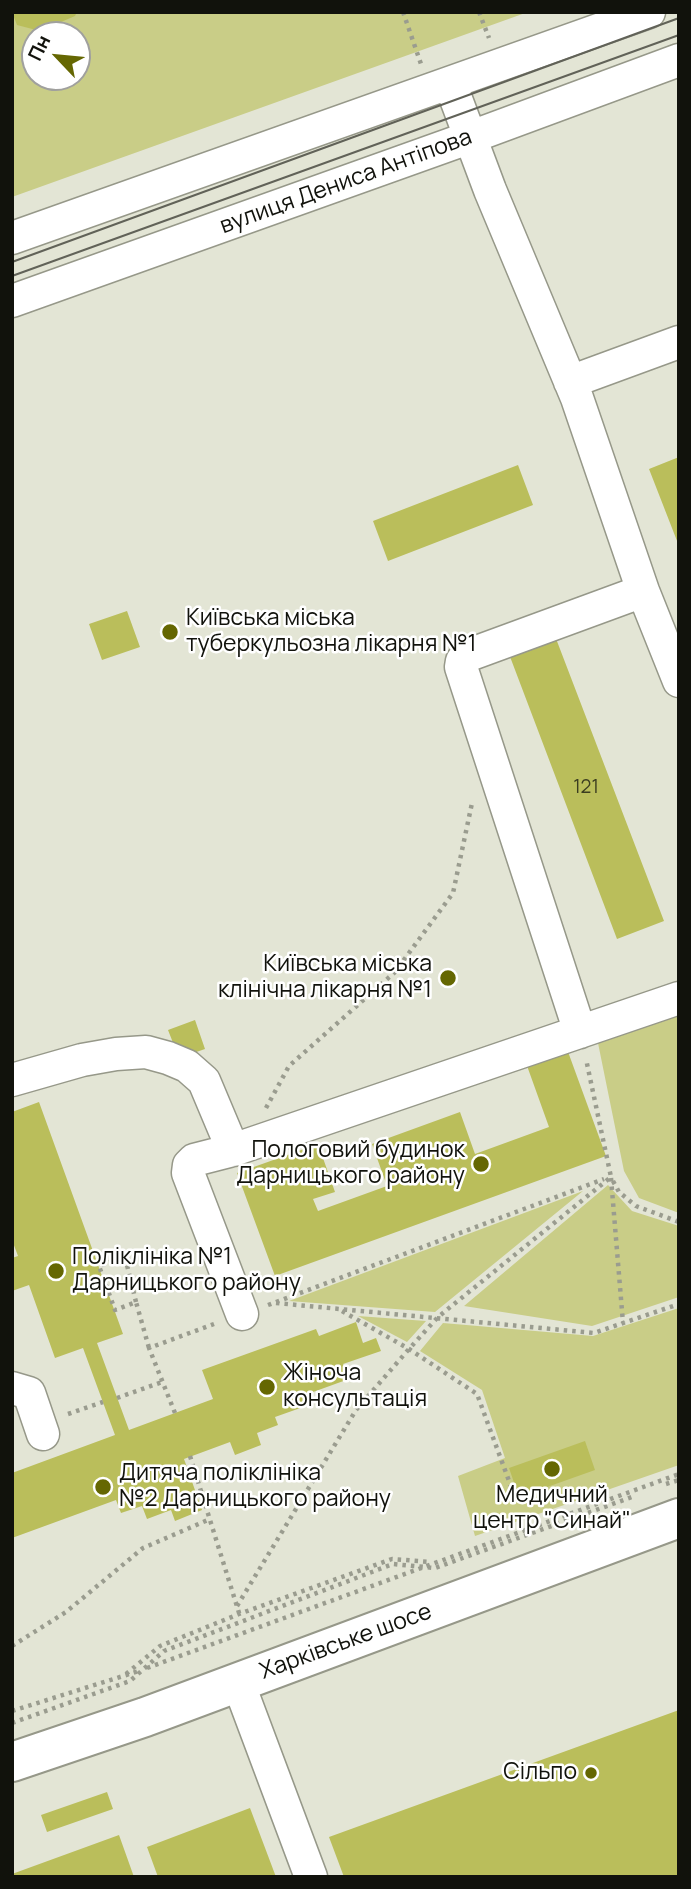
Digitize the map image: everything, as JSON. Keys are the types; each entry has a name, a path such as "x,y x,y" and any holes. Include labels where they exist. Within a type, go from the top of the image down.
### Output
{"main road":[{"name":"Харківське шосе","path":"12,1762 238,1682 679,1518"}],"street":[{"path":"12,238 649,12"},
{"name":"вулиця Дениса Антіпова","path":"12,300 679,60"},
{"path":"450,83 490,190 570,382 643,591 679,681"},
{"path":"570,382 679,342"},
{"path":"580,1032 461,667 466,656 643,591"},
{"path":"242,1314 188,1173 194,1160 240,1148 679,998"},
{"path":"12,1080 82,1060 116,1054 146,1052 168,1058 187,1066 204,1081 240,1148"},
{"path":"12,1388 29,1393 41,1429"},
{"path":"238,1682 311,1877"}],"path":[{"path":"403,12 422,65"},
{"path":"480,12 491,41"},
{"path":"240,1148 289,1066 395,972 453,893 475,792"},
{"path":"580,1032 611,1177 622,1323"},
{"path":"611,1177 619,1192 636,1206 679,1222"},
{"path":"149,1348 611,1177"},
{"path":"237,1606 356,1410 438,1317 611,1177"},
{"path":"136,1302 115,1310 99,1266 125,1257 149,1348 175,1413"},
{"path":"274,1303 594,1333 679,1304"},
{"path":"338,1309 410,1349 477,1394 516,1500"},
{"path":"117,1398 162,1382"},
{"path":"41,1429 103,1402"},
{"path":"190,1456 240,1617"},
{"path":"12,1711 143,1670 679,1474"},
{"path":"124,1676 160,1646 240,1617 393,1564 435,1568 679,1480"},
{"path":"12,1646 66,1612 144,1548 210,1519"},
{"path":"12,1723 130,1681 164,1651 240,1617 392,1559 435,1562"}],"green space":[{"path":"12,12 528,12 12,197"},
{"path":"679,1014 679,1213 639,1198 624,1171 598,1043"},
{"path":"608,1185 632,1211 679,1226 679,1297 592,1326 464,1306"},
{"path":"583,1191 435,1312 289,1301"},
{"path":"679,1308 679,1465 475,1536 458,1476 505,1458 482,1390 420,1351 443,1323 593,1336"},
{"path":"358,1316 426,1321 407,1342"}],"building":[{"path":"12,12 77,12 75,16 63,21 21,21 21,26 17,25"},
{"path":"679,457 679,546 649,469"},
{"path":"518,465 533,505 388,561 373,521"},
{"path":"127,611 140,647 102,660 89,624"},
{"path":"555,636 664,921 617,939 509,654"},
{"path":"195,1020 205,1049 179,1058 168,1030"},
{"name":"Пологовий будинок Дарницького району","path":"567,1049 606,1156 275,1276 237,1173 318,1144 335,1192 313,1199 318,1211 387,1186 372,1144 460,1112 475,1154 549,1127 526,1063"},
{"path":"39,1102 123,1334 97,1343 129,1430 213,1399 202,1370 316,1329 319,1336 356,1322 363,1343 376,1338 381,1351 343,1364 349,1379 302,1396 306,1406 275,1417 278,1425 257,1433 261,1445 235,1455 230,1442 184,1459 202,1510 175,1521 171,1510 147,1519 142,1506 121,1513 116,1500 12,1538 12,1473 115,1435 83,1348 55,1358 29,1285 12,1291 12,1258 18,1256 12,1240 12,1112"},
{"name":"Медичний центр \"Синай\"","path":"585,1441 595,1470 519,1497 509,1468"},
{"name":"Сільпо","path":"679,1710 679,1875 344,1877 329,1837"},
{"path":"107,1792 113,1809 47,1832 41,1815"},
{"path":"250,1808 276,1877 158,1877 147,1847"},
{"path":"119,1835 134,1877 12,1877 12,1874"}],"tram line":[{"path":"12,262 679,18"},
{"path":"12,276 679,35"}],"place":[{"name":"Київська міська туберкульозна лікарня №1","path":"170,632"},
{"name":"Київська міська клінічна лікарня №1","path":"448,978"},
{"name":"Пологовий будинок Дарницького району","path":"481,1164"},
{"name":"Поліклініка №1 Дарницького району","path":"56,1271"},
{"name":"Жіноча консультація","path":"267,1387"},
{"name":"Медичний центр \"Синай\"","path":"552,1469"},
{"name":"Дитяча поліклініка №2 Дарницького району","path":"103,1487"},
{"name":"Сільпо","path":"591,1773"}]}
